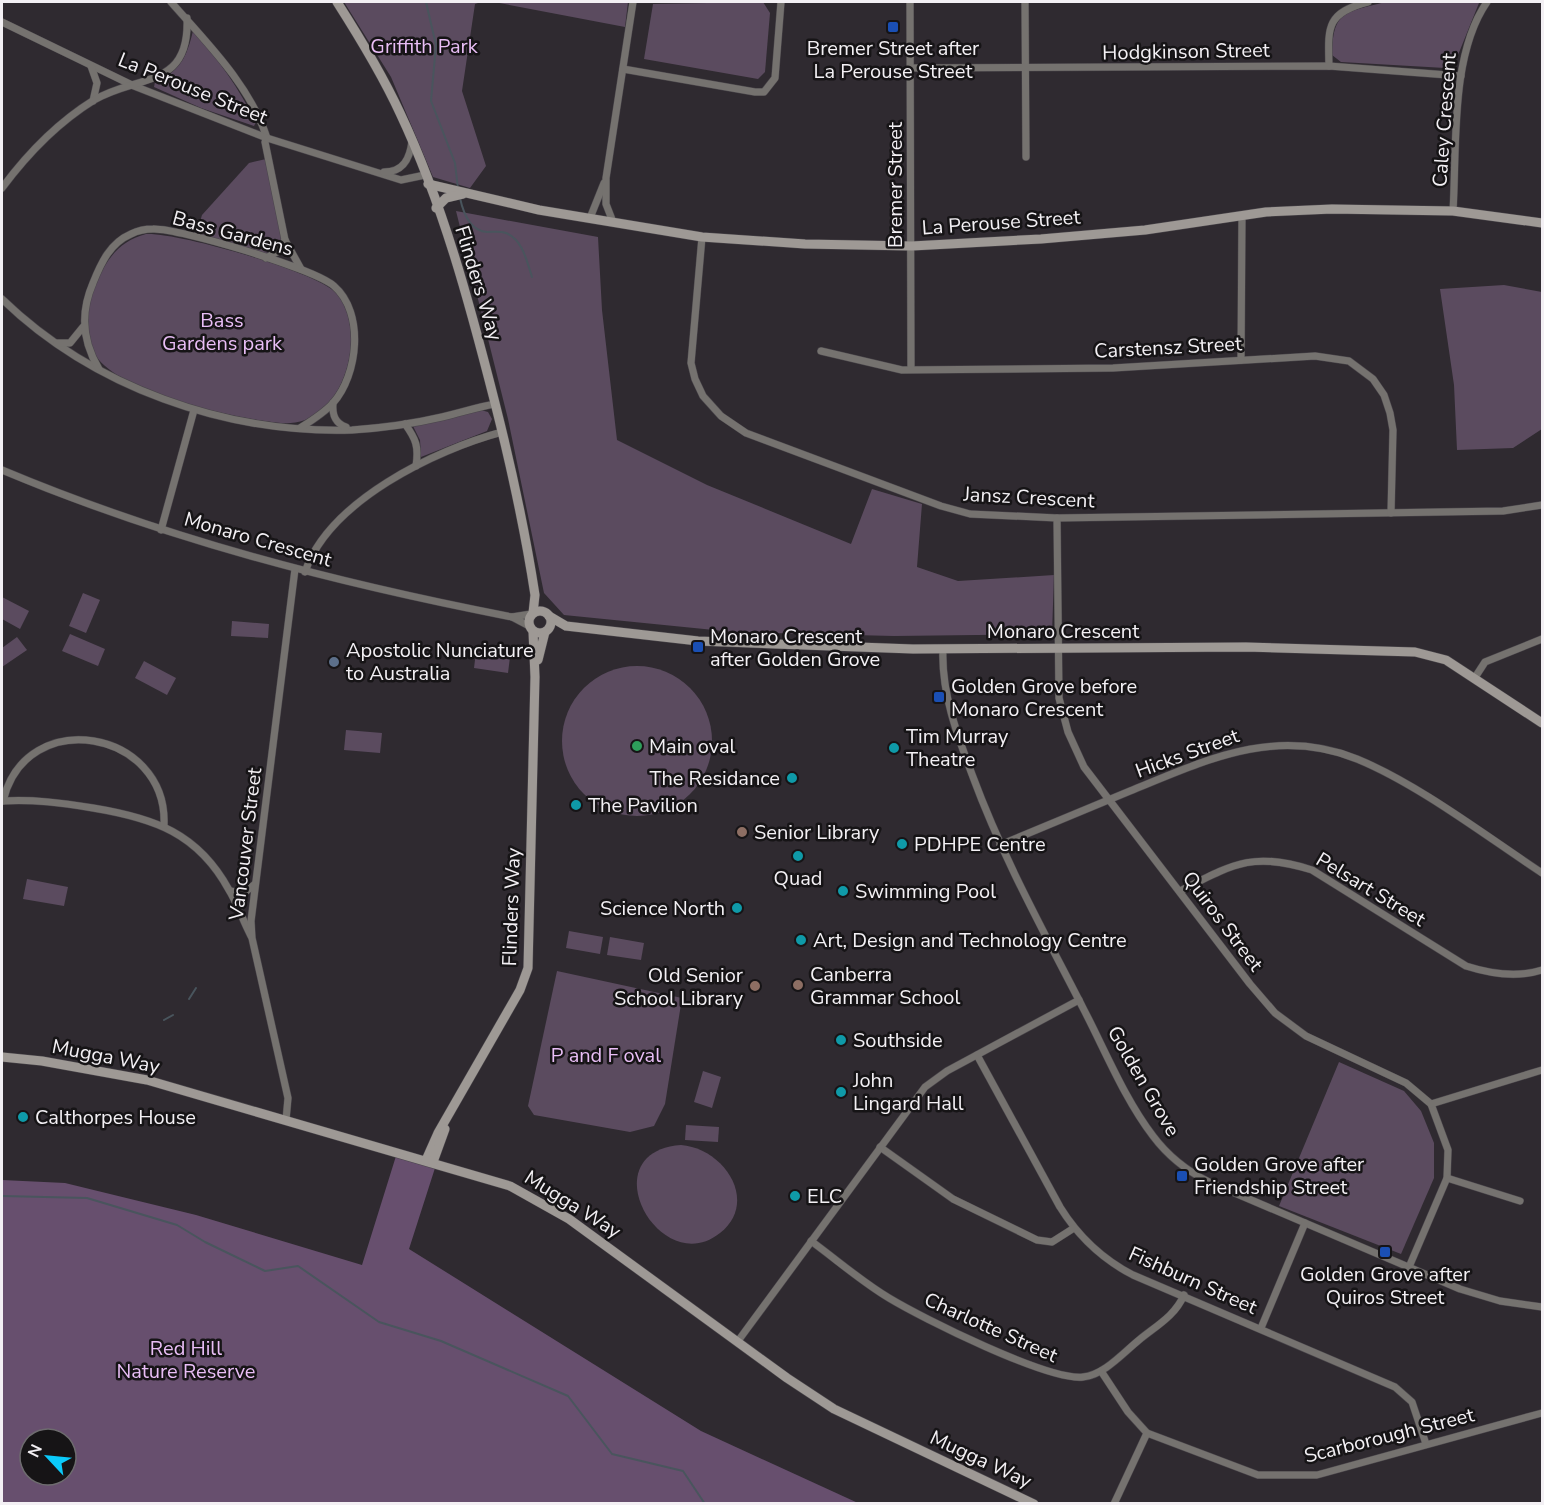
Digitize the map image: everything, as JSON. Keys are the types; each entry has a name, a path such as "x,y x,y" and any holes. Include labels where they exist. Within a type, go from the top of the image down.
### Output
{"street":[{"name":"Bass Gardens","path":"171,2 213,48 257,112 267,138 265,142 285,240 301,269"},
{"name":"Flinders Way","path":"337,2 378,70 412,141 469,307 502,432 535,595 551,623 539,650 535,677"},
{"path":"613,222 606,202 606,178 633,2"},
{"path":"623,69 764,92 775,78 781,2"},
{"name":"Bremer Street","path":"910,2 911,369"},
{"path":"1025,2 1026,157"},
{"path":"1329,66 1328,30 1334,20 1348,7 1368,2"},
{"name":"Caley Crescent","path":"1453,210 1461,75 1472,27 1487,2"},
{"path":"2,188 33,147 93,101 159,76 183,54 188,40 187,18"},
{"name":"La Perouse Street","path":"2,22 134,86 267,138 401,180 426,179 461,194 702,237 805,244 912,246 1145,230 1242,216 1332,208 1453,210 1542,223"},
{"path":"90,66 97,83 93,101"},
{"name":"Hodgkinson Street","path":"911,68 1329,66 1461,75"},
{"path":"378,172 391,172 404,165 411,153 412,141"},
{"path":"590,218 606,178"},
{"path":"436,208 446,198 461,194"},
{"path":"1241,360 1242,216"},
{"name":"Bass Gardens","path":"99,369 85,342 84,327 91,288 103,260 122,239 131,234 154,229 266,258 301,269 334,286 342,294 352,319 354,339 350,368 333,403 300,428"},
{"name":"Jansz Crescent","path":"702,237 691,363 703,396 721,416 746,433 948,508 970,514 1057,518 1503,511 1542,505"},
{"path":"266,258 277,252 285,240"},
{"path":"2,299 55,343 99,369 194,410 257,423 351,430 405,424 495,404"},
{"path":"55,343 70,343 84,327"},
{"name":"Carstensz Street","path":"821,351 902,370 1113,368 1241,360 1334,358 1349,361 1373,379 1384,395 1393,430 1391,513"},
{"path":"333,403 332,411 338,423 351,430"},
{"path":"161,530 194,410"},
{"path":"405,424 415,437 418,446 416,466"},
{"path":"305,572 320,541 368,496 416,466 459,445 502,432"},
{"name":"Monaro Crescent","path":"2,470 73,499 161,530 305,572 512,617 531,628 547,631 566,626 699,641 943,649 1246,647 1385,649 1415,652 1446,660 1542,723"},
{"name":"Quiros Street","path":"1057,518 1059,698 1068,732 1084,767 1261,999 1290,1026 1327,1048 1406,1083 1431,1104 1448,1150 1447,1178 1409,1267"},
{"name":"Vancouver Street","path":"286,1120 288,1098 252,939 251,921 295,569"},
{"name":"Flinders Way","path":"429,1161 438,1133 520,990 528,968 535,677 531,628 535,595"},
{"path":"532,614 546,614"},
{"name":"Monaro Crescent","path":"512,617 532,614"},
{"name":"Monaro Crescent","path":"546,614 566,626"},
{"path":"1474,679 1485,662 1542,639"},
{"name":"Golden Grove","path":"943,649 947,694 959,737 1000,845 1137,1111 1151,1134 1168,1154 1209,1182 1481,1297 1542,1307"},
{"path":"164,825 165,808 148,773 121,750 91,739 70,739 49,745 30,755 7,785 2,801 41,800 123,813 164,825 201,853 230,891 252,939"},
{"name":"Hicks Street","path":"1000,845 1206,760 1246,748 1294,745 1356,759 1398,779 1542,873"},
{"name":"Pelsart Street","path":"1180,891 1240,864 1266,859 1289,862 1312,870 1466,966 1485,972 1509,975 1542,970"},
{"path":"230,891 247,892 256,882"},
{"path":"738,1341 925,1087 937,1077 1079,1000"},
{"name":"Fishburn Street","path":"977,1055 1060,1207 1074,1228 1100,1253 1122,1269 1402,1390 1412,1402 1426,1444"},
{"name":"Mugga Way","path":"2,1057 42,1061 147,1080 488,1177 544,1202 834,1409 1034,1503"},
{"path":"1431,1104 1542,1070"},
{"path":"880,1147 953,1199 1037,1239 1052,1242 1074,1228"},
{"path":"1447,1178 1520,1201"},
{"path":"1261,1328 1305,1223"},
{"name":"Charlotte Street","path":"812,1241 889,1298 1026,1364 1068,1377 1083,1377 1101,1371 1174,1312 1184,1295"},
{"name":"Scarborough Street","path":"1101,1371 1128,1412 1148,1433 1239,1469 1279,1477 1317,1475 1542,1413"},
{"path":"1114,1503 1148,1433"}],"green space":[{"name":"Griffith Park","path":"344,2 481,2 475,4 462,91 486,166 470,188 433,177 391,77"},
{"name":"Griffith Park","path":"494,2 628,2 625,27"},
{"path":"763,2 770,13 765,72 758,79 644,59 653,4"},
{"path":"1385,2 1479,3 1456,60 1445,68 1341,62 1332,55 1335,29 1344,16"},
{"path":"193,31 235,86 256,122 254,126 201,108 154,87 155,82 171,73 181,62"},
{"path":"266,159 282,239 276,249 263,254 196,235 202,215 249,163"},
{"path":"456,211 598,237 602,310 617,440 707,485 851,544 872,489 922,504 917,567 958,581 1054,575 1052,634 894,636 734,632 564,615 544,593 508,419"},
{"name":"Bass Gardens park","path":"146,234 186,239 247,255 305,275 338,295 346,310 351,346 348,365 341,383 332,399 320,412 300,422 290,423 264,421 223,413 146,390 106,367 94,353 88,337 88,318 93,291 105,266 115,252 128,241"},
{"path":"1504,285 1542,292 1542,429 1513,448 1457,450 1454,385 1440,289"},
{"path":"481,410 488,412 492,419 487,431 421,457 420,440 413,426"},
{"path":"83,593 100,600 86,633 69,626"},
{"path":"2,597 29,611 20,629 2,619"},
{"path":"232,621 269,624 268,638 231,636"},
{"path":"70,634 105,649 98,666 62,651"},
{"path":"17,637 27,650 2,667 2,648"},
{"path":"476,652 510,657 508,673 474,668"},
{"path":"144,661 176,678 167,695 135,678"},
{"name":"Main oval","path":"637,666 666,672 690,688 706,712 712,741 706,770 690,794 666,810 637,816 608,810 584,794 568,770 562,741 568,712 584,688 608,672"},
{"path":"346,730 382,733 380,753 344,750"},
{"path":"27,879 68,887 64,906 23,899"},
{"path":"569,931 603,937 600,954 566,948"},
{"path":"610,937 644,943 641,960 607,955"},
{"name":"P and F oval","path":"557,971 682,998 665,1104 654,1126 630,1132 534,1115 528,1106"},
{"path":"1339,1062 1404,1091 1421,1111 1434,1143 1434,1178 1401,1254 1279,1206"},
{"path":"703,1071 721,1077 712,1108 694,1102"},
{"path":"686,1125 719,1127 718,1142 685,1140"},
{"path":"681,1145 696,1148 722,1166 731,1178 736,1192 737,1206 732,1220 720,1233 697,1243 676,1240 657,1228 644,1210 637,1189 640,1168 654,1153"},
{"name":"Red Hill Nature Reserve","path":"396,1156 435,1168 409,1249 701,1431 858,1503 2,1504 2,1180 65,1183 196,1215 362,1265"}],"waterway":[{"path":"426,2 436,45 431,101 455,163 458,189"},
{"path":"460,198 465,215 476,228 481,231 506,233 517,241 532,277"},
{"path":"189,999 196,988"},
{"path":"164,1020 173,1015"},
{"path":"2,1196 87,1198 177,1225 205,1242 265,1271 298,1266 379,1322 441,1341 568,1396 612,1454 683,1471 705,1504"}],"place":[{"name":"Bremer Street after La Perouse Street","path":"893,27"},
{"name":"Monaro Crescent after Golden Grove","path":"698,647"},
{"name":"Apostolic Nunciature to Australia","path":"334,662"},
{"name":"Golden Grove before Monaro Crescent","path":"939,697"},
{"name":"Main oval","path":"637,746"},
{"name":"Tim Murray Theatre","path":"894,748"},
{"name":"The Residance","path":"792,778"},
{"name":"The Pavilion","path":"576,805"},
{"name":"Senior Library","path":"742,832"},
{"name":"PDHPE Centre","path":"902,844"},
{"name":"Quad","path":"798,856"},
{"name":"Swimming Pool","path":"843,891"},
{"name":"Science North","path":"737,908"},
{"name":"Art, Design and Technology Centre","path":"801,940"},
{"name":"Canberra Grammar School","path":"798,985"},
{"name":"Old Senior School Library","path":"755,986"},
{"name":"Southside","path":"841,1040"},
{"name":"John Lingard Hall","path":"841,1092"},
{"name":"Calthorpes House","path":"23,1117"},
{"name":"Golden Grove after Friendship Street","path":"1182,1176"},
{"name":"ELC","path":"795,1196"},
{"name":"Golden Grove after Quiros Street","path":"1385,1252"}]}
